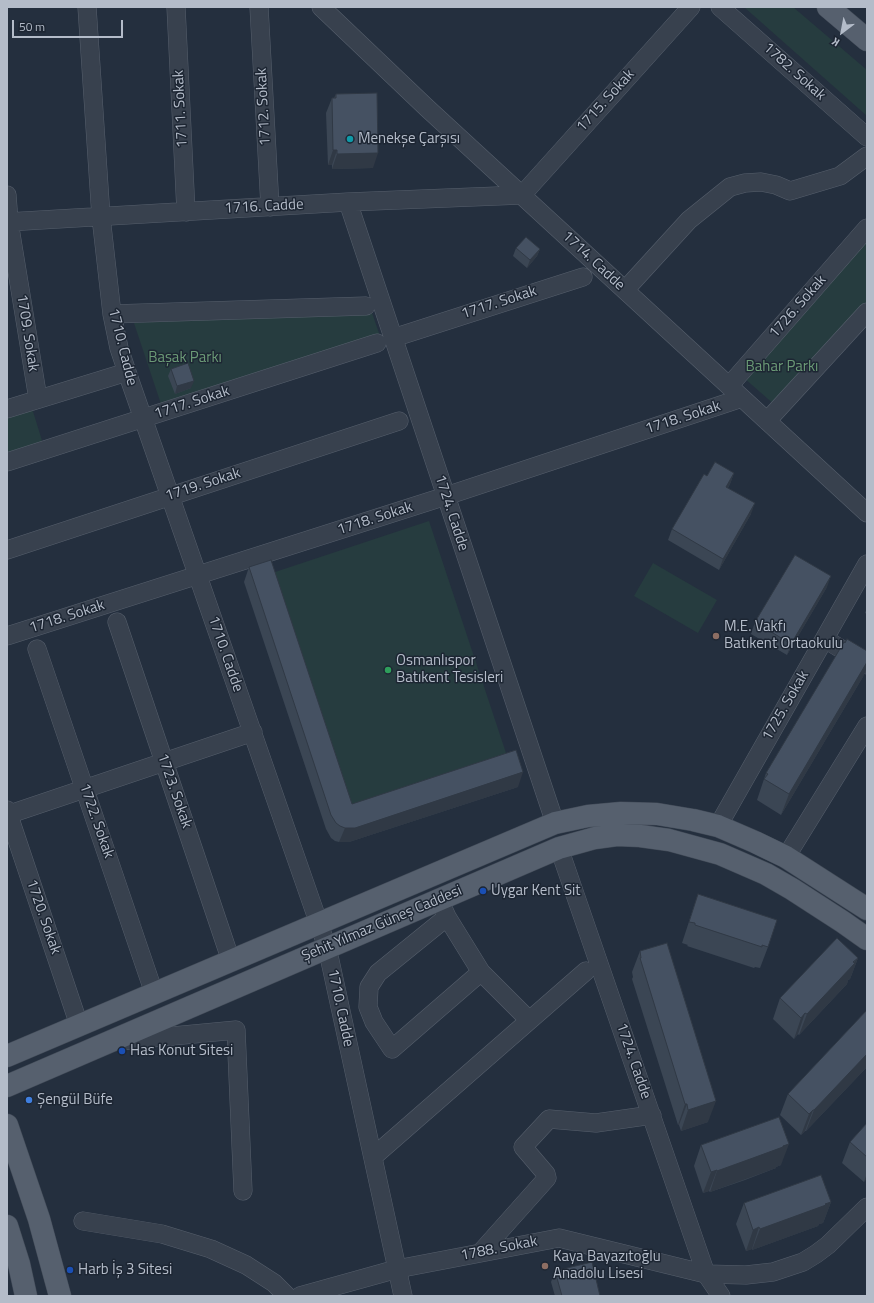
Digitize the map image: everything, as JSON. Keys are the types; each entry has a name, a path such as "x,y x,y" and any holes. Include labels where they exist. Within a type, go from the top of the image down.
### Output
{"main road":[{"path":"828,7 867,40"},
{"name":"Şehit Yılmaz Güneş Caddesi","path":"7,1056 555,823 600,814 640,812 675,816 718,826 786,857 867,909"},
{"name":"Şehit Yılmaz Güneş Caddesi","path":"7,1086 327,948 443,908 559,848 595,838 617,835 640,836 695,846 720,854 766,874 843,922 867,939"},
{"path":"7,1125 39,1219 60,1296"},
{"path":"7,1226 19,1264 26,1296"}],"street":[{"name":"1710. Cadde","path":"87,7 101,217 112,314 119,348 327,948 403,1296"},
{"name":"1711. Sokak","path":"176,7 186,212"},
{"name":"1712. Sokak","path":"259,7 270,207"},
{"name":"1714. Cadde","path":"322,7 409,92 867,513"},
{"name":"1715. Sokak","path":"522,195 691,7"},
{"name":"1782. Sokak","path":"720,7 867,137"},
{"path":"625,290 689,220 730,186 761,182 790,190 840,176 867,156"},
{"name":"1709. Sokak","path":"7,195 8,222 38,399"},
{"name":"1716. Cadde","path":"8,222 348,202 522,195"},
{"name":"1724. Cadde","path":"348,202 385,340 446,496 555,823"},
{"name":"1726. Sokak","path":"736,392 867,228"},
{"name":"1717. Sokak","path":"7,462 583,277"},
{"path":"112,314 366,306"},
{"path":"767,421 865,316"},
{"path":"7,409 127,372"},
{"name":"1718. Sokak","path":"7,636 446,496 736,392"},
{"name":"1719. Sokak","path":"7,550 400,421"},
{"name":"1725. Sokak","path":"718,826 867,564"},
{"name":"1723. Sokak","path":"117,622 231,961"},
{"path":"824,639 867,665"},
{"name":"1722. Sokak","path":"38,648 154,993"},
{"path":"786,857 866,730"},
{"path":"8,813 85,789 253,732"},
{"name":"1720. Sokak","path":"8,813 79,1025"},
{"name":"1724. Cadde","path":"559,848 706,1274 721,1296"},
{"path":"481,972 392,1049 374,1022 368,1007 369,987 378,973 443,908 481,972 529,1020"},
{"path":"373,1157 586,971"},
{"path":"110,1042 236,1030 243,1191"},
{"path":"481,1252 547,1178 546,1174 523,1147 549,1119 596,1122 652,1115"},
{"name":"1788. Sokak","path":"300,1296 397,1269 559,1238 706,1274 746,1275 773,1272 803,1262 828,1245 867,1207"},
{"path":"83,1221 162,1234 211,1249 246,1265 274,1283 287,1296"}],"green space":[{"path":"744,7 793,7 867,70 867,116"},
{"name":"Bahar Parkı","path":"867,239 867,302 776,406 744,378"},
{"name":"Başak Parkı","path":"371,310 380,336 161,404 134,323"},
{"path":"31,405 44,447 7,459 7,412"},
{"name":"Osmanlıspor Batıkent Tesisleri","path":"429,521 510,765 347,819 266,575"},
{"path":"653,563 717,600 698,633 634,596"}],"building":[{"name":"Menekşe Çarşısı","path":"377,93 378,153 337,154 337,150 333,150 332,98 336,98 336,94"},
{"path":"526,237 540,249 530,260 516,248"},
{"path":"188,363 194,381 177,386 171,369"},
{"path":"715,462 734,473 726,487 755,503 723,559 672,529 704,474 707,476"},
{"path":"795,555 831,576 791,644 755,622"},
{"path":"271,560 352,804 516,750 523,772 355,828 345,828 336,823 331,815 249,567"},
{"path":"847,639 867,651 867,662 789,794 764,779 768,774 766,773"},
{"path":"698,894 777,920 768,947 762,945 762,947 689,922"},
{"path":"837,938 858,958 807,1014 805,1013 801,1018 780,998"},
{"path":"667,943 716,1101 688,1110 640,958 640,951"},
{"path":"867,1010 867,1054 809,1114 788,1094"},
{"path":"779,1117 789,1144 711,1172 701,1145"},
{"path":"867,1123 867,1157 850,1142"},
{"path":"821,1175 831,1202 760,1229 759,1227 753,1230 744,1203"},
{"path":"592,1262 600,1296 562,1296 555,1271"}],"place":[{"name":"Menekşe Çarşısı","path":"350,139"},
{"name":"M.E. Vakfı Batıkent Ortaokulu","path":"716,636"},
{"name":"Osmanlıspor Batıkent Tesisleri","path":"388,670"},
{"name":"Uygar Kent Sit","path":"483,891"},
{"name":"Has Konut Sitesi","path":"122,1051"},
{"name":"Şengül Büfe","path":"29,1100"},
{"name":"Kaya Bayazıtoğlu Anadolu Lisesi","path":"545,1266"},
{"name":"Harb İş 3 Sitesi","path":"70,1270"}]}
